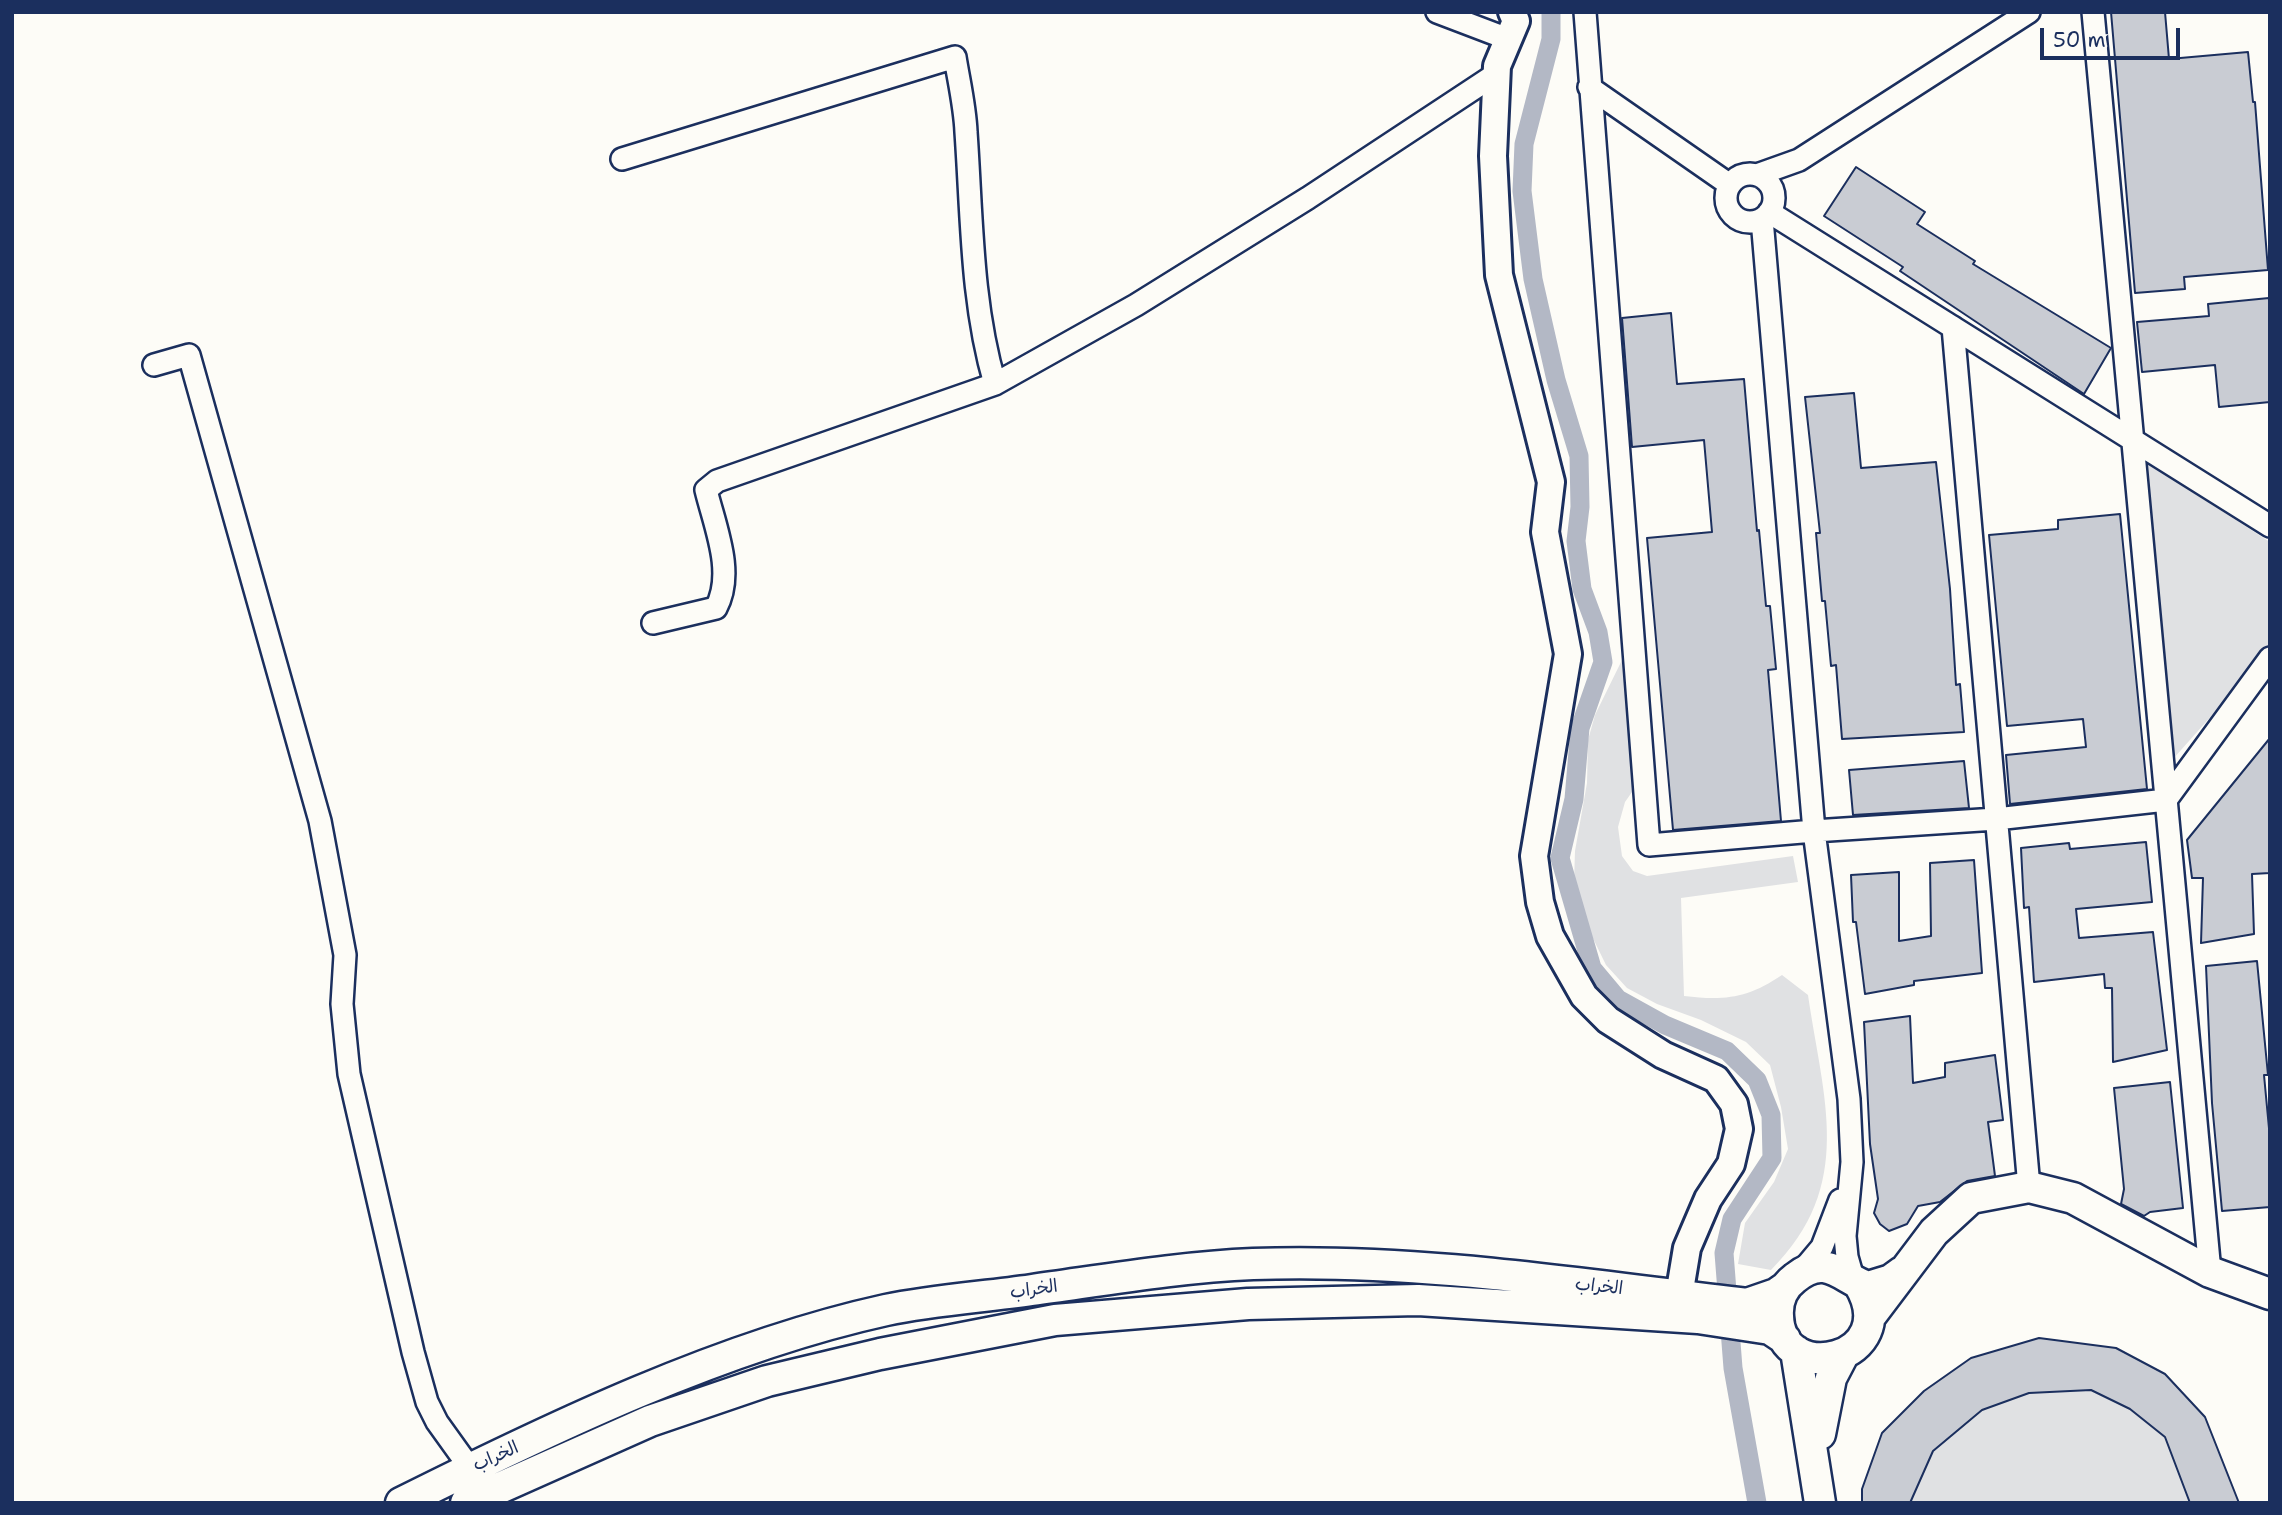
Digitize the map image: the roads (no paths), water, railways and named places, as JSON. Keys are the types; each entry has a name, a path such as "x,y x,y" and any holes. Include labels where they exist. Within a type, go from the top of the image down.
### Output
{"main road":[{"path":"1816,1472 1821,1419 1831,1378 1843,1355 1861,1340 1869,1318 1934,1232 1971,1198 2029,1187 2073,1198 2210,1272 2270,1294"},
{"name":"الخراب","path":"401,1503 470,1468 674,1378 780,1341 887,1310 1119,1278 1253,1264 1417,1268 1694,1304"},
{"path":"1746,1314 1792,1281 1822,1268 1839,1270 1856,1281 1877,1287 1904,1270"},
{"path":"1792,1281 1777,1313 1791,1345 1820,1503"},
{"path":"1856,1281 1869,1306 1869,1318"},
{"path":"466,1503 650,1421 767,1381 880,1354 1055,1320 1248,1304 1418,1300 1694,1304 1746,1314 1791,1345 1823,1359 1843,1355"}],"street":[{"path":"1437,12 1508,39"},
{"path":"1513,12 1516,21 1496,74 1493,156 1499,275 1551,482 1545,532 1567,654 1534,856 1540,902 1550,936 1584,996 1608,1020 1663,1055 1716,1079 1734,1104 1739,1129 1731,1164 1708,1199 1687,1248 1694,1304"},
{"path":"1585,12 1649,845 1996,819 2166,800 2270,657"},
{"path":"1764,260 1741,220 1734,215 1726,201 1730,185 1741,175 1757,175 1799,160 2029,12"},
{"path":"2093,12 2210,1272"},
{"path":"622,159 955,57 966,129 975,280 985,349 995,384"},
{"path":"653,623 716,608 725,592 721,550 706,490 717,481 995,384 1136,305 1308,198 1496,74"},
{"path":"1589,86 1730,185"},
{"path":"1741,220 1769,210 1799,160"},
{"path":"1757,175 1770,184 1764,260 1814,831 1849,1099 1852,1162 1845,1236 1847,1256 1856,1281"},
{"path":"1769,210 2270,526"},
{"path":"1953,327 2029,1187"},
{"path":"154,365 189,355 228,485 331,873 345,955 342,1004 349,1074 413,1352 427,1402 437,1422 470,1468"},
{"path":"1792,1281 1822,1247 1852,1162"}],"waterway":[{"path":"1551,12 1551,39 1524,144 1522,191 1533,279 1556,380 1579,456 1580,507 1576,541 1582,589 1598,632 1603,662 1580,728 1574,799 1560,858 1592,968 1618,999 1665,1025 1727,1051 1757,1080 1771,1115 1772,1158 1732,1219 1724,1253 1733,1368 1757,1503"}]}
